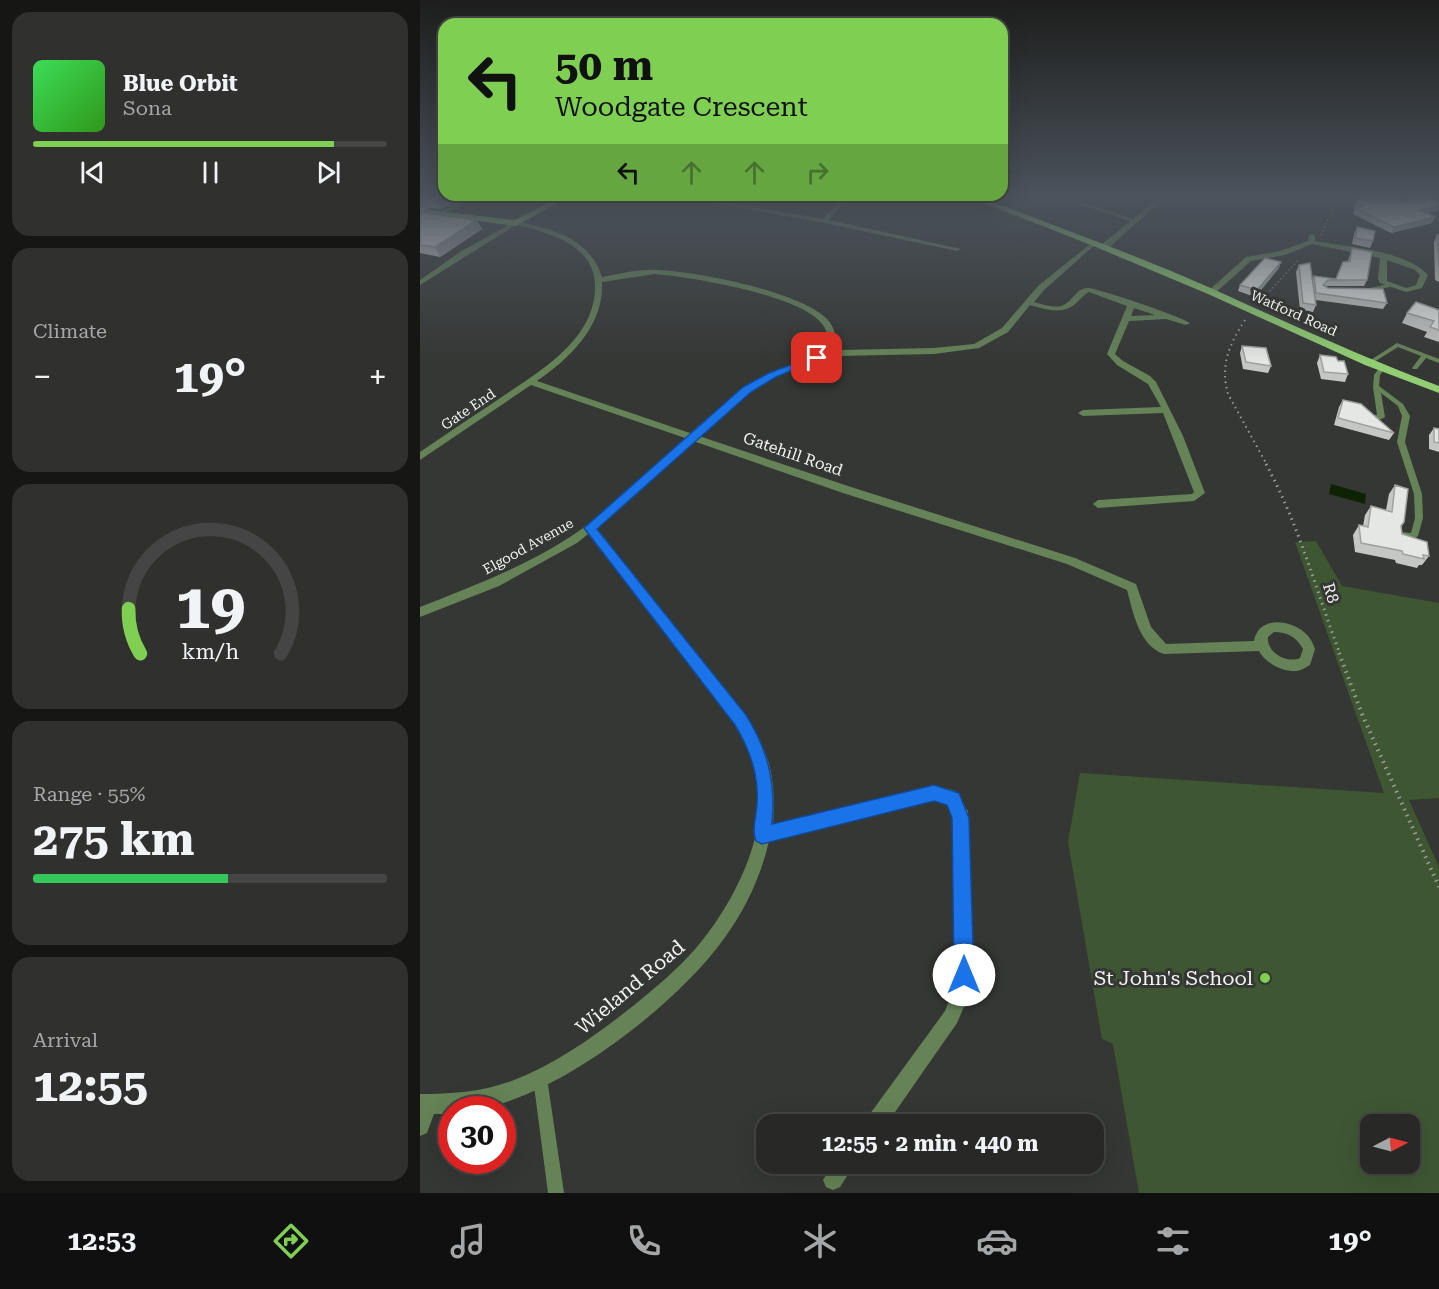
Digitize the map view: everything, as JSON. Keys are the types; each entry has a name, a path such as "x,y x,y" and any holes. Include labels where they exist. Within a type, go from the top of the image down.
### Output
{"main road":[{"name":"Watford Road","path":"1115,252 1369,363 1439,390"}],"street":[{"path":"420,283 467,252"},
{"path":"532,382 574,348 586,331 598,306 600,280 593,263 582,252"},
{"name":"Elgood Avenue","path":"420,612 517,572 590,528 747,390 799,363 836,353 961,350 988,341 1005,330 1041,288 1084,252"},
{"path":"1211,292 1249,259 1286,252"},
{"path":"1363,252 1383,257 1417,267 1424,275 1419,286 1414,290 1402,290 1388,286 1382,279 1383,257"},
{"path":"600,280 658,272 705,278 769,295 820,318 828,327 836,353"},
{"path":"1030,303 1062,308 1071,306 1083,291 1089,290 1186,323"},
{"path":"1098,504 1194,497 1200,493 1156,387 1150,380 1117,362 1111,354 1132,303"},
{"path":"1125,319 1172,317"},
{"name":"Gatehill Road","path":"532,382 847,490 1071,561 1132,587 1143,626 1152,642 1164,649 1261,646"},
{"name":"Gate End","path":"420,457 532,382"},
{"path":"1083,413 1166,410"},
{"name":"Wieland Road","path":"423,1105 474,1100 540,1078 602,1042 680,977 702,954 736,905 755,863 762,835 766,801 765,780 755,743 740,720 590,528"},
{"path":"762,835 934,793 948,795 960,811 965,961 963,988 951,1017 882,1114"},
{"path":"420,1126 423,1105"},
{"path":"834,1180 838,1174"}],"lane":[{"path":"1354,291 1388,286"},
{"path":"1369,363 1397,345 1439,361"},
{"path":"1415,368 1425,355"},
{"path":"1369,417 1381,417 1376,379 1382,368"},
{"path":"1376,387 1401,405 1406,416 1401,442 1418,494 1419,518 1414,536 1400,535"},
{"path":"540,1078 556,1193"}],"path":[{"name":"R8","path":"1251,312 1232,340 1223,365 1223,379 1228,394 1279,488 1306,554 1322,607 1362,714 1439,887"}],"shaded area":[{"path":"1331,484 1366,494 1365,504 1329,494"},
{"name":"St John's School","path":"1316,541 1342,586 1439,603 1439,798 1409,800 1439,867 1439,1193 1139,1193 1113,1044 1102,1039 1068,842 1080,773 1384,793 1295,542"}],"building":[{"path":"1351,252 1372,252 1367,280 1328,280 1323,285 1328,288 1383,289 1387,303 1316,293 1314,276 1336,279 1343,262 1350,261"},
{"path":"1265,258 1281,262 1257,290 1240,285"},
{"path":"1310,263 1316,305 1303,303 1299,265"},
{"path":"1416,302 1439,310 1439,330 1430,327 1434,321 1407,313"},
{"path":"1242,346 1266,348 1271,366 1246,362"},
{"path":"1320,355 1336,357 1338,361 1344,361 1348,374 1324,372"},
{"path":"1343,400 1361,404 1394,433 1338,418"},
{"path":"1434,428 1439,429 1439,443 1434,442"},
{"path":"1395,485 1408,489 1404,522 1401,526 1402,534 1427,542 1429,556 1423,555 1424,559 1403,554 1402,551 1361,543 1359,525 1368,527 1371,506 1392,512"}],"place":[{"name":"St John's School","path":"1265,978"}],"route":[{"path":"817,358 772,375 747,390 719,412 590,528 740,720 755,743 765,780 765,820 762,835 934,793 948,795 953,799 960,811 964,975"}]}
